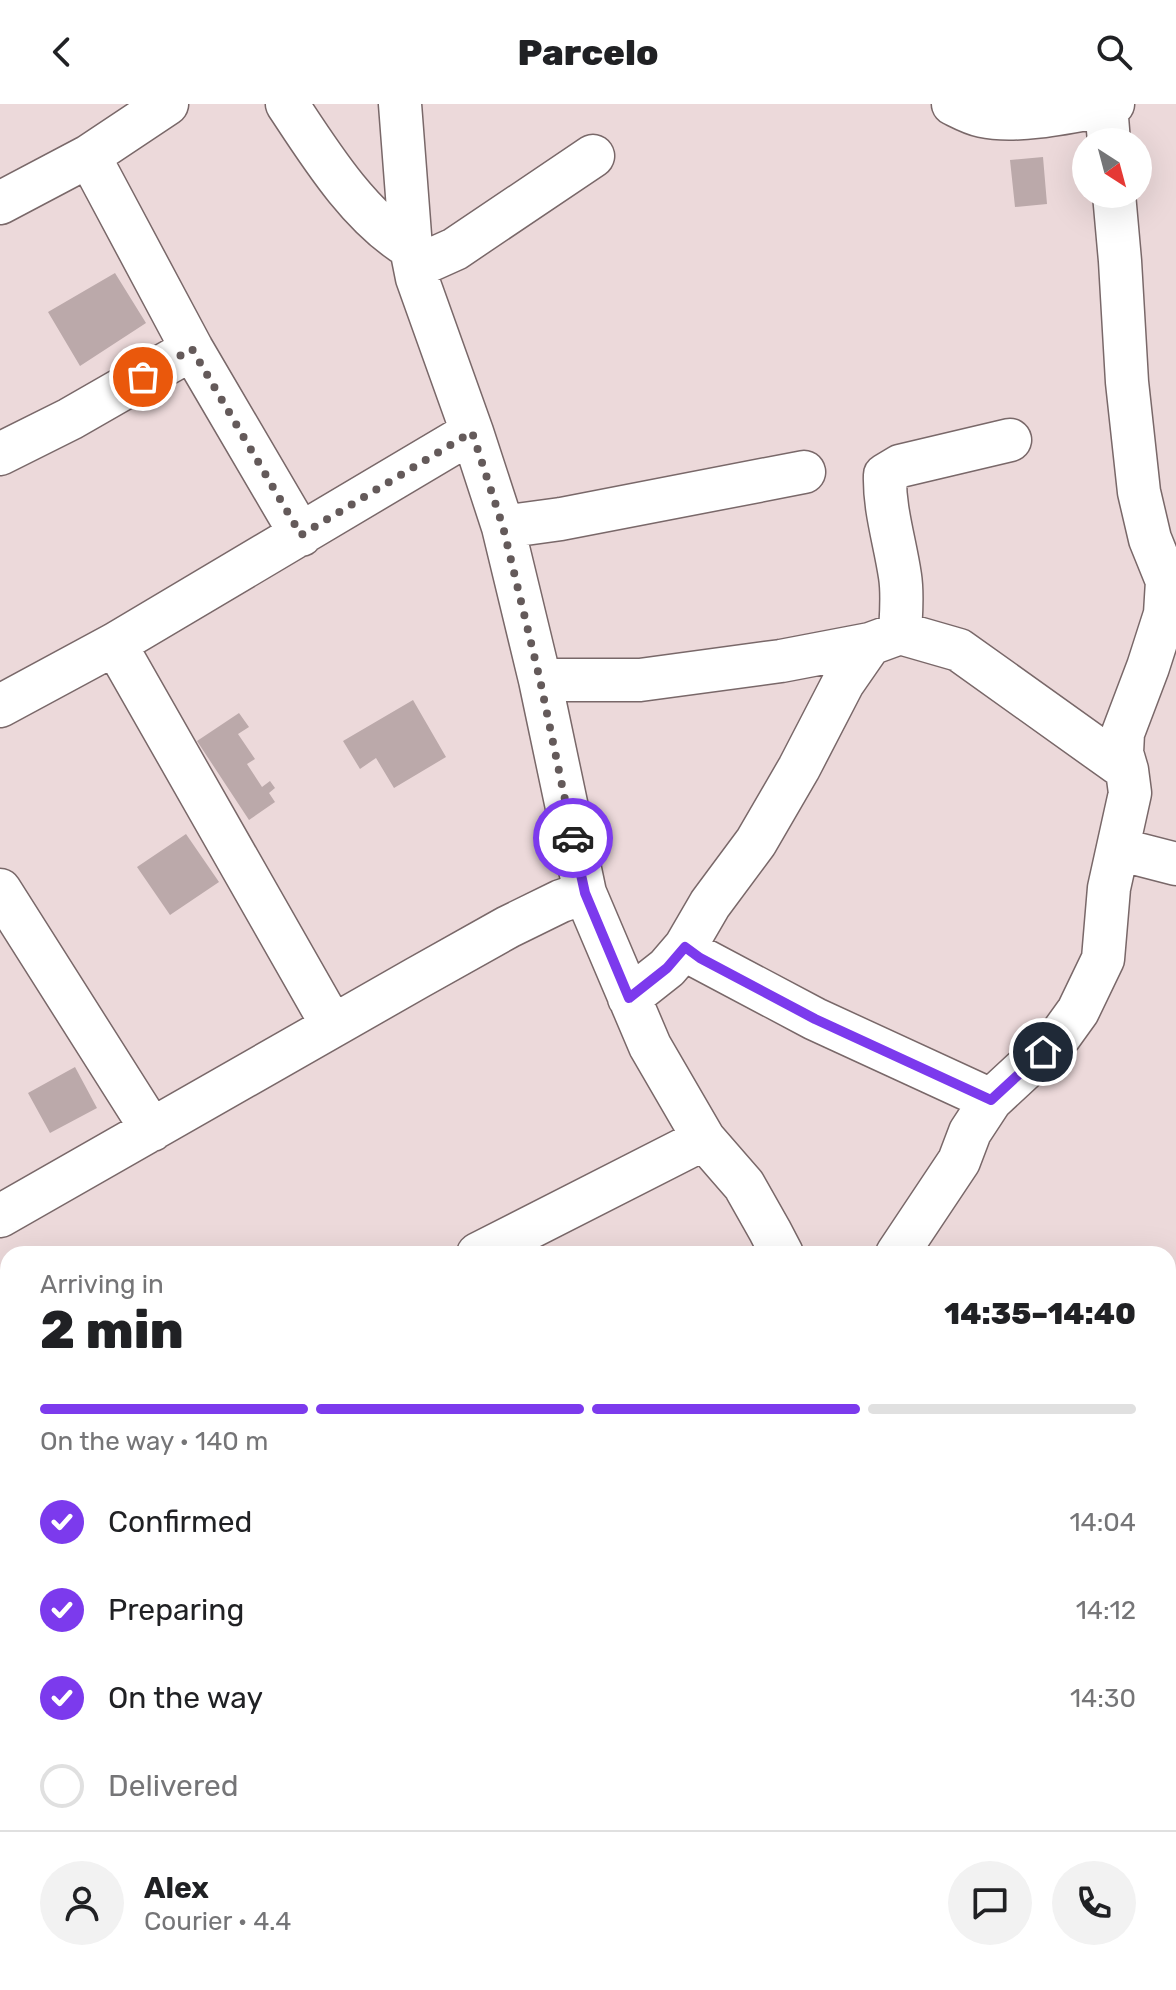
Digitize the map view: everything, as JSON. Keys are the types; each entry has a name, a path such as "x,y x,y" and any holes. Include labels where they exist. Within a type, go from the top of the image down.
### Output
{"street":[{"path":"0,203 89,156 167,104"},
{"path":"287,104 313,144 362,207 413,257"},
{"path":"953,104 984,117 1109,117"},
{"path":"411,111 413,257 503,527 540,680 585,893 650,1046 704,1139 744,1185 778,1246"},
{"path":"89,156 192,349 301,535"},
{"path":"413,257 455,249 593,156"},
{"path":"902,1246 959,1161 970,1132 991,1100 1060,1036 1078,1011 1103,959 1109,888 1130,793 1122,753 1123,733 1148,667 1172,581 1150,539 1139,492 1127,382 1115,208"},
{"path":"0,454 70,419 192,349"},
{"path":"0,706 115,644 472,432"},
{"path":"629,998 667,968 685,947 710,904 756,842 843,683 885,639 902,600 884,493 885,475 900,466 1010,440"},
{"path":"503,527 561,519 804,472"},
{"path":"540,680 640,680 781,661 885,639 959,650 1127,770"},
{"path":"115,644 332,1025"},
{"path":"1118,849 1176,864"},
{"path":"0,890 152,1130"},
{"path":"0,1216 508,927 585,893"},
{"path":"685,947 815,1019 991,1100"},
{"path":"494,1246 704,1139"}],"building":[{"path":"1043,157 1047,204 1015,207 1010,160"},
{"path":"115,273 146,323 80,366 48,312"},
{"path":"413,700 446,757 394,788 376,758 360,769 343,741"},
{"path":"239,713 249,727 238,734 255,759 247,764 262,787 270,781 275,788 269,793 275,802 249,820 197,741"},
{"path":"186,834 219,882 170,915 137,867"},
{"path":"75,1067 97,1108 50,1133 28,1093"}],"way so far":[{"path":"143,377 192,349 301,535 472,432 503,527 540,680 573,838"}],"route":[{"path":"573,838 585,893 629,998 667,968 685,947 738,980 815,1019 991,1100 1043,1052"}]}
